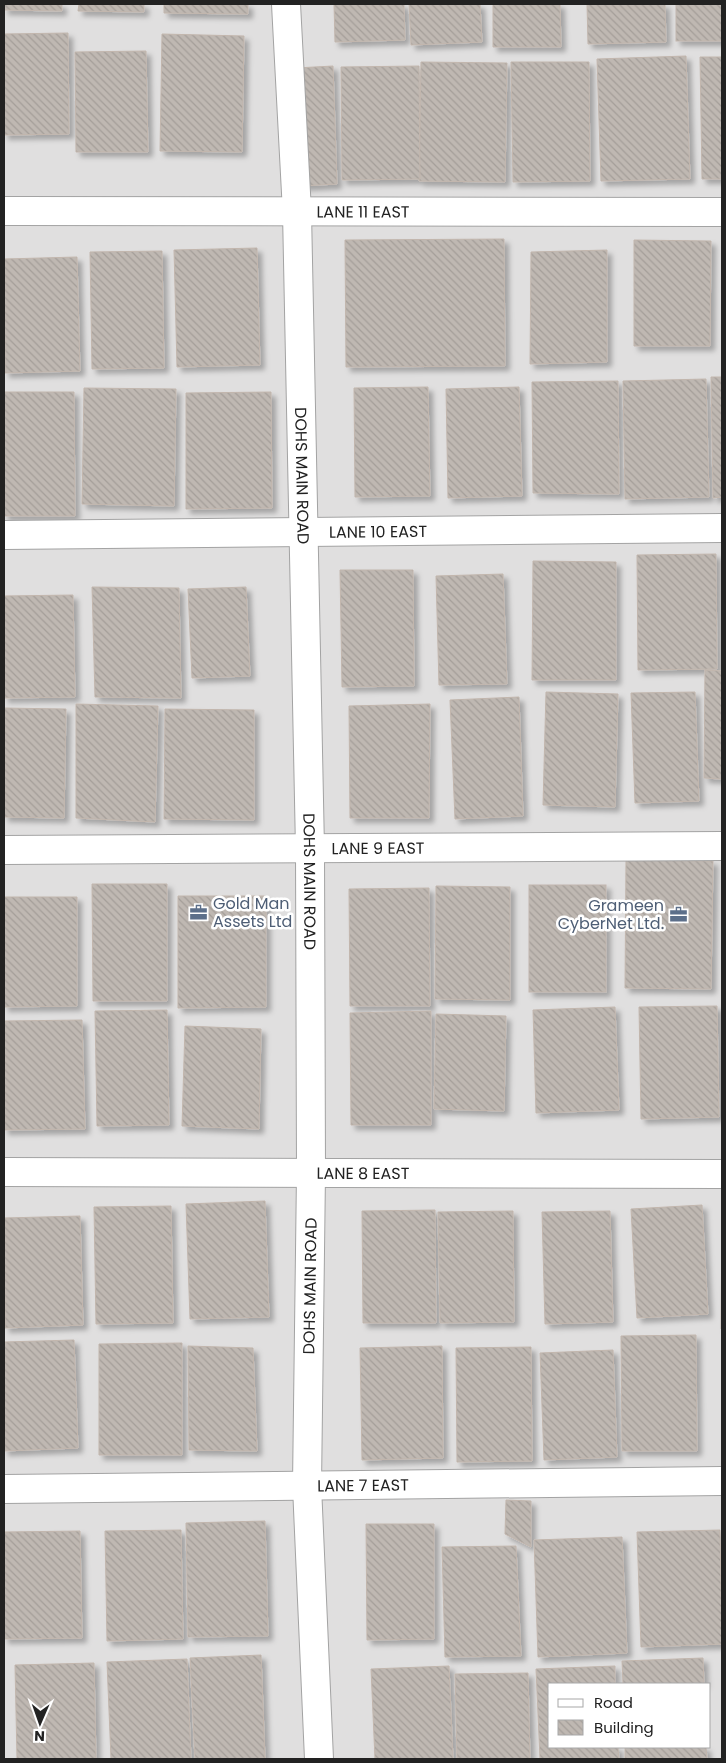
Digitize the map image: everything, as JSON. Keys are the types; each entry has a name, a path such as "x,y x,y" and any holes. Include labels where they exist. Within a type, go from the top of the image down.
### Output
{"street":[{"name":"DOHS MAIN ROAD","path":"286,4 297,212 310,849 311,1173 307,1486 319,1759"},
{"name":"LANE 11 EAST","path":"4,211 722,212"},
{"name":"LANE 10 EAST","path":"4,535 722,528"},
{"name":"LANE 9 EAST","path":"4,850 722,846"},
{"name":"LANE 8 EAST","path":"4,1172 722,1174"},
{"name":"LANE 7 EAST","path":"4,1489 722,1481"}],"shaded area":[{"path":"4,4 722,4 722,1759 4,1759"}],"building":[{"path":"4,4 62,4 62,11 4,10"},
{"path":"79,4 144,4 144,12 78,11"},
{"path":"164,4 248,4 248,14 164,13"},
{"path":"334,4 404,4 405,40 335,42"},
{"path":"409,4 480,4 482,42 411,45"},
{"path":"493,4 560,4 561,47 493,47"},
{"path":"587,4 665,4 666,42 588,44"},
{"path":"676,4 722,4 722,41 676,41"},
{"path":"68,33 69,134 4,135 4,34"},
{"path":"162,34 244,36 242,152 160,151"},
{"path":"146,51 148,152 76,152 75,52"},
{"path":"686,56 690,179 601,181 597,59"},
{"path":"700,57 722,57 722,179 702,179"},
{"path":"421,62 507,63 505,182 419,181"},
{"path":"511,62 589,62 590,181 513,182"},
{"path":"333,66 337,184 301,186 296,68"},
{"path":"419,66 420,179 342,180 341,67"},
{"path":"504,239 505,366 346,367 345,240"},
{"path":"634,240 711,241 710,346 634,346"},
{"path":"257,248 260,365 177,367 174,250"},
{"path":"607,250 607,362 530,364 531,252"},
{"path":"162,251 164,368 92,369 90,252"},
{"path":"77,257 80,371 5,373 4,259"},
{"path":"711,377 722,377 722,497 713,498"},
{"path":"706,379 709,497 625,499 623,381"},
{"path":"618,381 619,494 533,493 532,382"},
{"path":"428,387 430,496 355,497 354,388"},
{"path":"519,387 522,496 448,498 446,389"},
{"path":"84,388 176,389 174,506 82,504"},
{"path":"4,392 74,392 75,516 4,516"},
{"path":"271,392 272,508 186,509 186,393"},
{"path":"716,554 717,669 638,670 637,555"},
{"path":"533,561 616,562 616,680 532,680"},
{"path":"340,570 413,570 414,686 342,687"},
{"path":"503,574 507,684 439,685 436,576"},
{"path":"92,587 179,588 181,698 95,697"},
{"path":"246,587 250,676 192,678 188,589"},
{"path":"73,595 75,697 4,698 4,596"},
{"path":"705,670 722,671 722,779 704,778"},
{"path":"546,692 618,694 615,807 543,805"},
{"path":"695,692 699,801 635,803 631,693"},
{"path":"519,697 523,816 455,819 450,700"},
{"path":"76,704 158,706 155,822 76,818"},
{"path":"430,704 429,818 350,818 349,706"},
{"path":"4,708 66,709 64,818 4,817"},
{"path":"165,709 254,710 254,820 164,819"},
{"path":"626,860 713,861 711,989 625,988"},
{"path":"92,884 167,884 167,1001 93,1001"},
{"path":"529,885 606,885 606,992 529,992"},
{"path":"436,886 510,887 510,1000 435,999"},
{"path":"429,888 430,1006 350,1006 349,889"},
{"path":"178,896 266,896 266,1007 178,1008"},
{"path":"4,897 77,897 77,1006 4,1007"},
{"path":"717,1006 719,1117 641,1119 639,1007"},
{"path":"615,1007 619,1110 536,1113 533,1010"},
{"path":"167,1010 169,1125 97,1126 95,1011"},
{"path":"431,1011 431,1125 351,1125 350,1013"},
{"path":"436,1014 506,1016 504,1111 434,1109"},
{"path":"82,1020 85,1129 4,1130 4,1021"},
{"path":"185,1026 261,1029 259,1129 182,1126"},
{"path":"265,1201 269,1317 190,1319 186,1204"},
{"path":"702,1205 708,1314 637,1318 631,1209"},
{"path":"171,1206 173,1323 96,1324 94,1207"},
{"path":"435,1210 436,1323 363,1323 362,1211"},
{"path":"513,1211 514,1322 440,1323 438,1212"},
{"path":"610,1211 613,1322 545,1324 542,1212"},
{"path":"722,1214 722,1329 721,1329"},
{"path":"80,1216 83,1325 5,1328 4,1218"},
{"path":"696,1335 697,1451 622,1451 621,1336"},
{"path":"74,1340 78,1448 4,1451 4,1342"},
{"path":"182,1343 182,1455 99,1455 99,1344"},
{"path":"188,1346 253,1348 257,1451 189,1450"},
{"path":"442,1346 443,1458 362,1460 360,1348"},
{"path":"531,1347 532,1461 457,1462 456,1348"},
{"path":"613,1350 617,1457 544,1460 540,1353"},
{"path":"506,1500 531,1501 531,1547 505,1534"},
{"path":"265,1521 268,1636 188,1637 186,1523"},
{"path":"366,1524 434,1524 434,1639 367,1640"},
{"path":"181,1530 183,1639 107,1641 105,1531"},
{"path":"720,1530 722,1644 641,1647 637,1532"},
{"path":"80,1531 82,1638 4,1639 4,1532"},
{"path":"622,1537 627,1653 538,1657 534,1540"},
{"path":"516,1546 521,1656 445,1657 442,1547"},
{"path":"261,1655 265,1759 195,1759 190,1658"},
{"path":"703,1658 704,1683 623,1683 622,1661"},
{"path":"187,1659 191,1759 111,1759 107,1662"},
{"path":"94,1663 96,1759 17,1759 15,1665"},
{"path":"449,1666 453,1759 375,1759 371,1669"},
{"path":"615,1666 615,1683 548,1683 548,1748 618,1748 619,1759 540,1759 536,1669"},
{"path":"528,1673 530,1759 457,1759 455,1674"},
{"path":"625,1748 706,1748 707,1759 625,1759"}],"place":[{"name":"Gold Man Assets Ltd","path":"199,912"},
{"name":"Grameen CyberNet Ltd.","path":"678,914"}]}
